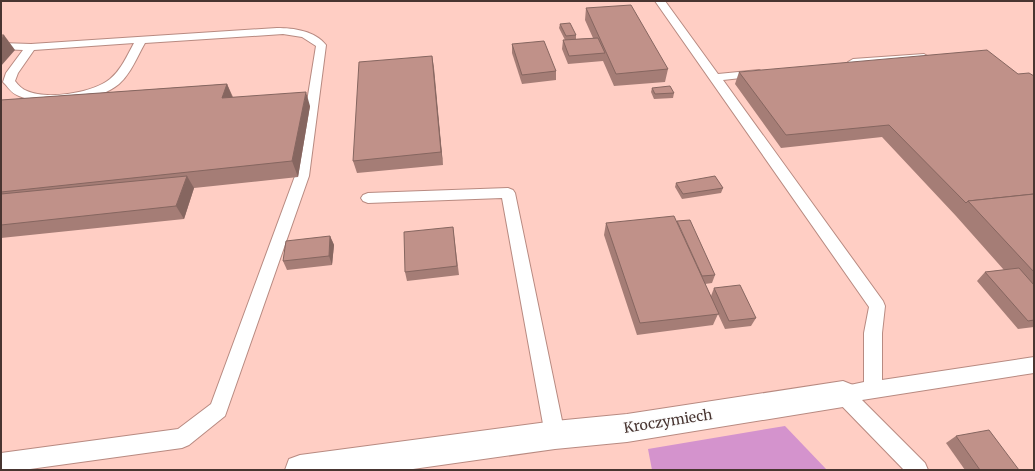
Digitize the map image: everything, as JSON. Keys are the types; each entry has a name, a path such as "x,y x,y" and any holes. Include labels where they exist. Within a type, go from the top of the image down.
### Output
{"street":[{"name":"Kroczymiech","path":"300,470 556,435 628,428 843,394"}],"lane":[{"path":"660,1 877,306 873,333 873,389"},
{"path":"1,46 31,47 276,31 304,34 321,45 302,176 218,410 182,438 1,463"},
{"path":"31,47 12,73 9,82 20,91 33,97 66,97 97,91 111,85 120,75 141,40"},
{"path":"838,64 909,57 936,56"},
{"path":"714,78 769,72"},
{"path":"368,198 508,193 556,435"},
{"name":"Kroczymiech","path":"843,394 1034,364"},
{"path":"843,394 918,470"}],"shaded area":[{"path":"785,426 827,470 652,470 648,449"}],"building":[{"path":"631,5 668,69 616,74 586,8"},
{"path":"570,23 576,35 566,36 560,24"},
{"path":"598,38 605,53 569,56 563,40"},
{"path":"544,41 556,71 522,75 512,44"},
{"path":"987,50 1018,74 1029,73 1034,76 1034,194 968,201 966,203 889,125 786,135 739,72"},
{"path":"432,56 441,152 353,161 359,62"},
{"path":"227,84 222,98 306,92 292,161 1,192 1,100"},
{"path":"670,86 674,93 655,94 652,88"},
{"path":"187,176 176,206 1,225 1,194"},
{"path":"715,176 723,188 683,194 676,183"},
{"path":"1034,194 1034,272 968,201"},
{"path":"674,216 719,314 640,323 606,223"},
{"path":"690,220 715,275 702,276 677,221"},
{"path":"453,227 457,266 405,272 404,232"},
{"path":"330,236 329,256 283,261 286,241"},
{"path":"1019,268 1034,285 1034,320 1028,321 985,272"},
{"path":"740,285 756,318 729,321 714,288"},
{"path":"989,430 1019,470 980,470 956,436"}]}
